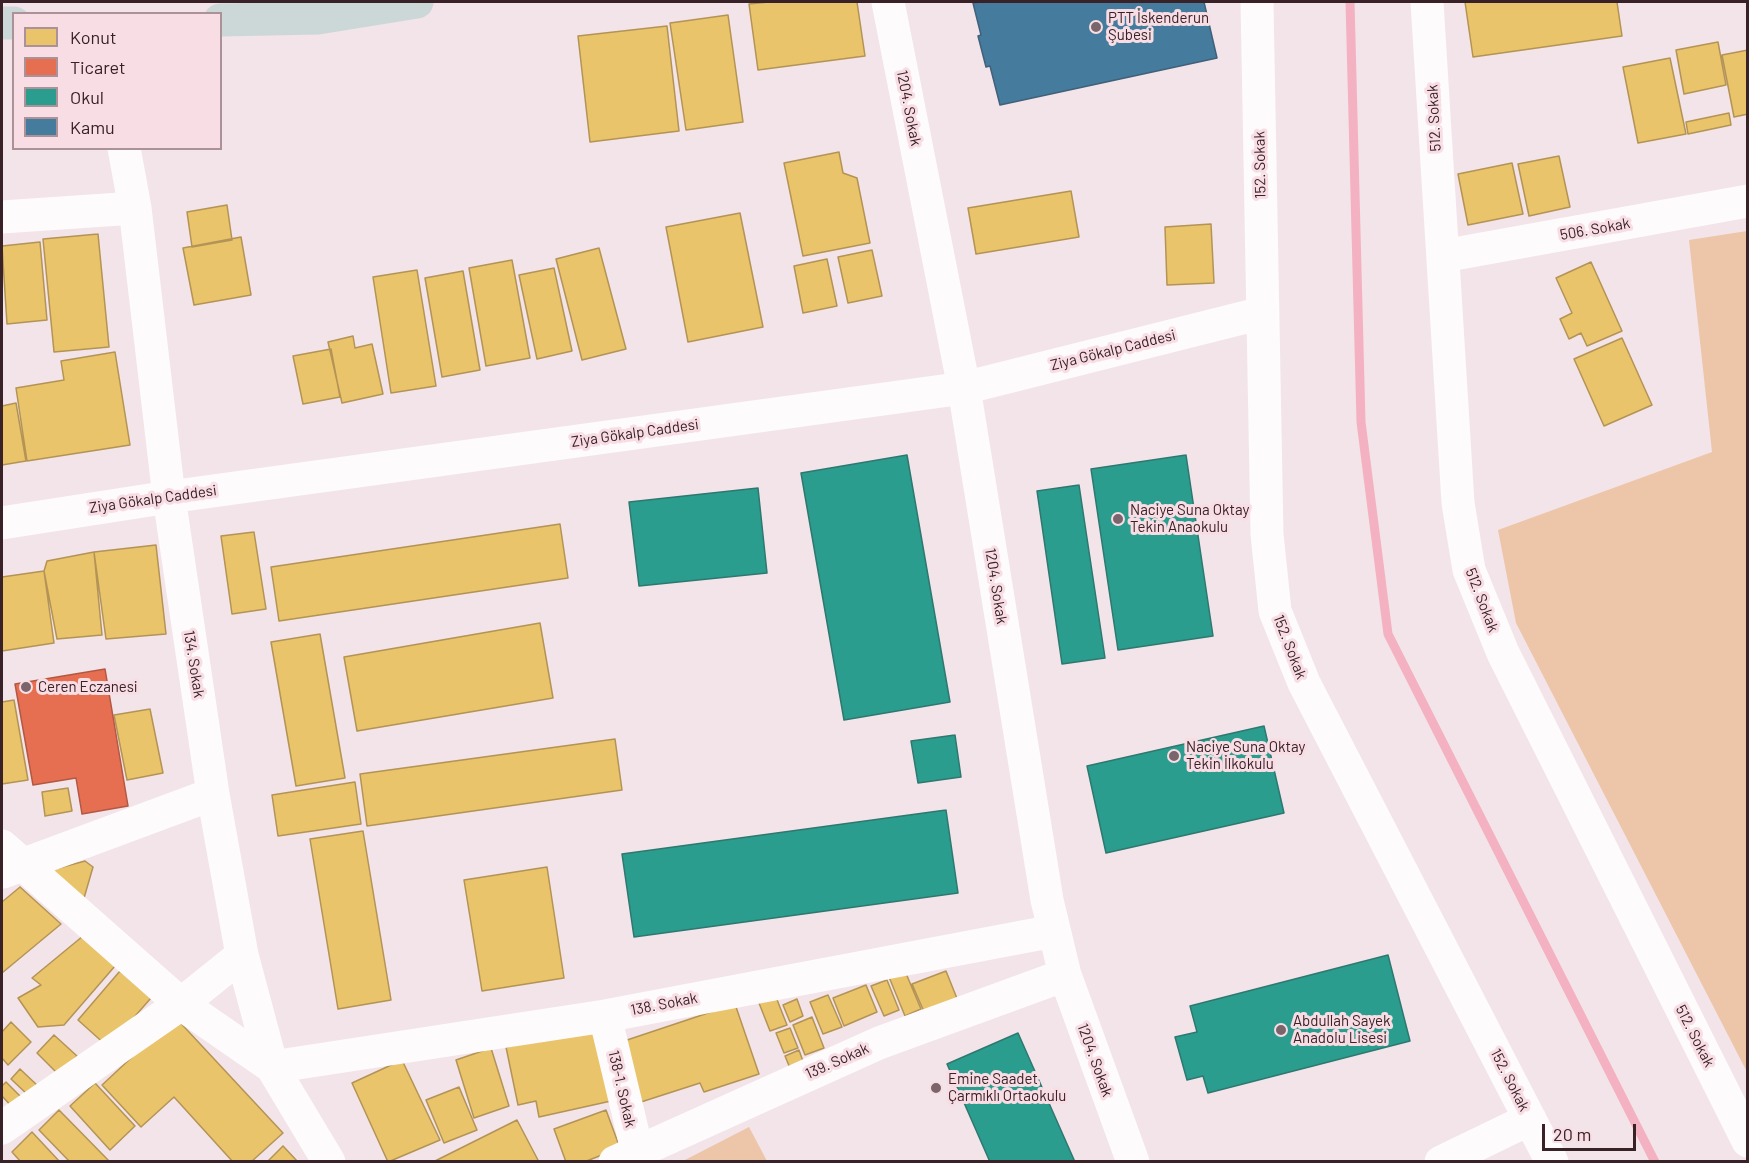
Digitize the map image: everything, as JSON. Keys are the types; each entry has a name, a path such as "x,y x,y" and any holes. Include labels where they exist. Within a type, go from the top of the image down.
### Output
{"highway":[{"path":"222,20 318,18 417,2"}],"street":[{"name":"1204. Sokak","path":"888,2 964,388 1047,900 1065,975 1132,1161"},
{"name":"152. Sokak","path":"1257,2 1267,534 1275,611 1304,683 1552,1161"},
{"name":"512. Sokak","path":"1427,2 1458,503 1469,570 1503,653 1748,1141"},
{"name":"134. Sokak","path":"124,150 135,208 169,496 213,794 242,955 272,1067 329,1161"},
{"name":"506. Sokak","path":"1443,256 1748,201"},
{"path":"2,218 135,208"},
{"name":"Ziya Gökalp Caddesi","path":"2,523 169,496 964,388 1262,313"},
{"path":"8,861 213,794"},
{"path":"8,861 181,1004 272,1067"},
{"name":"138. Sokak","path":"272,1067 605,1016 1054,931"},
{"path":"2,1128 181,1004 242,955"},
{"name":"139. Sokak","path":"632,1158 879,1043 1065,975"},
{"name":"138-1. Sokak","path":"605,1016 632,1158"},
{"path":"1441,1161 1530,1119"}],"shaded area":[{"path":"1748,231 1747,1072 1516,623 1498,530 1712,452 1689,240"},
{"path":"749,1127 767,1161 683,1161"}],"building: Konut":[{"path":"857,2 865,56 758,70 749,4"},
{"path":"1465,2 1617,2 1622,36 1473,57"},
{"path":"728,15 743,122 686,130 670,23"},
{"path":"667,26 679,131 590,142 578,36"},
{"path":"1718,42 1726,85 1684,94 1676,50"},
{"path":"1748,50 1748,114 1734,117 1722,55"},
{"path":"1670,58 1686,134 1638,143 1623,67"},
{"path":"1729,113 1731,125 1688,134 1686,122"},
{"path":"839,152 843,173 857,178 870,243 803,256 784,163"},
{"path":"1559,156 1570,207 1529,216 1518,164"},
{"path":"1512,163 1523,214 1468,225 1458,174"},
{"path":"1071,191 1079,237 976,254 968,208"},
{"path":"227,205 232,240 192,247 187,212"},
{"path":"740,213 763,327 688,342 666,227"},
{"path":"1211,224 1214,283 1167,285 1165,227"},
{"path":"98,234 109,347 54,352 43,239"},
{"path":"241,237 251,295 194,305 183,248"},
{"path":"40,242 47,320 7,324 2,246"},
{"path":"599,248 626,349 582,360 556,259"},
{"path":"872,250 882,296 848,303 838,257"},
{"path":"827,259 837,306 803,313 794,266"},
{"path":"512,260 530,358 486,366 469,268"},
{"path":"1591,262 1622,331 1587,346 1581,333 1569,339 1560,319 1572,313 1556,278"},
{"path":"554,268 572,351 537,359 519,275"},
{"path":"417,270 436,386 391,393 373,277"},
{"path":"463,271 480,370 442,377 425,278"},
{"path":"353,336 355,348 372,344 383,394 342,403 328,342"},
{"path":"1622,338 1652,405 1604,426 1574,359"},
{"path":"331,349 340,397 303,404 293,356"},
{"path":"115,352 130,445 27,461 16,388 64,380 61,361"},
{"path":"16,403 26,461 2,465 2,406"},
{"path":"560,524 568,578 279,621 271,567"},
{"path":"254,532 266,609 232,614 221,536"},
{"path":"156,545 166,634 106,639 94,552"},
{"path":"94,552 102,635 57,639 44,571 47,561"},
{"path":"44,571 54,643 2,651 2,577"},
{"path":"540,623 553,698 357,731 344,657"},
{"path":"320,634 345,778 296,786 271,642"},
{"path":"14,700 28,780 2,784 2,702"},
{"path":"150,709 163,773 127,780 114,715"},
{"path":"615,739 622,790 367,826 360,774"},
{"path":"355,782 361,824 278,836 272,795"},
{"path":"68,788 72,811 45,816 42,792"},
{"path":"363,831 391,1000 338,1009 310,839"},
{"path":"85,861 93,867 82,905 44,872"},
{"path":"547,867 564,978 482,991 464,880"},
{"path":"20,887 61,924 2,973 2,902"},
{"path":"83,936 115,966 64,1025 38,1027 18,998 41,985 32,978"},
{"path":"120,971 151,998 108,1047 78,1020"},
{"path":"905,971 921,1009 905,1016 889,977"},
{"path":"946,971 958,1001 925,1014 912,984"},
{"path":"887,980 899,1010 884,1016 871,986"},
{"path":"866,985 877,1012 844,1026 833,998"},
{"path":"774,992 787,1025 770,1031 757,998"},
{"path":"828,995 842,1027 823,1034 810,1002"},
{"path":"797,999 803,1016 790,1022 783,1005"},
{"path":"735,1004 759,1074 704,1092 700,1083 641,1102 621,1042"},
{"path":"175,1017 283,1133 251,1162 233,1162 174,1097 141,1127 102,1085"},
{"path":"812,1017 824,1048 805,1055 793,1025"},
{"path":"11,1022 31,1042 8,1065 2,1058 2,1032"},
{"path":"790,1028 798,1048 784,1053 776,1033"},
{"path":"596,1029 611,1101 539,1117 536,1101 518,1105 506,1047"},
{"path":"54,1035 77,1056 59,1075 37,1053"},
{"path":"491,1048 509,1106 474,1118 456,1060"},
{"path":"799,1050 805,1067 792,1073 785,1056"},
{"path":"402,1060 440,1140 388,1162 352,1083"},
{"path":"20,1069 38,1086 29,1096 11,1079"},
{"path":"6,1082 23,1099 14,1109 2,1096 2,1086"},
{"path":"95,1083 135,1126 110,1150 70,1106"},
{"path":"459,1087 477,1130 444,1143 426,1100"},
{"path":"59,1110 110,1162 70,1162 39,1130"},
{"path":"606,1110 620,1148 584,1162 566,1162 554,1129"},
{"path":"517,1120 539,1162 433,1162"},
{"path":"32,1132 60,1162 21,1162 12,1152"},
{"path":"283,1146 298,1162 267,1162"}],"building: Ticaret":[{"path":"105,669 128,806 82,814 76,778 33,785 15,684"}],"building: Okul":[{"path":"907,455 950,702 844,720 801,473"},
{"path":"1186,455 1213,636 1118,650 1091,469"},
{"path":"1079,485 1105,658 1062,664 1037,491"},
{"path":"758,488 767,573 639,586 629,502"},
{"path":"1264,726 1284,813 1106,853 1087,766"},
{"path":"955,735 961,777 918,783 911,741"},
{"path":"946,810 958,893 634,937 622,854"},
{"path":"1388,955 1410,1041 1208,1093 1203,1076 1187,1080 1175,1037 1197,1032 1190,1006"},
{"path":"1018,1033 1075,1162 990,1162 947,1064"}],"building: Kamu":[{"path":"1204,2 1217,58 1000,105 990,66 986,67 978,36 981,35 973,3"}],"waterway":[{"path":"1350,2 1361,422 1388,634 1655,1162"}],"place":[{"name":"PTT İskenderun Şubesi","path":"1096,27"},
{"name":"Naciye Suna Oktay Tekin Anaokulu","path":"1118,519"},
{"name":"Ceren Eczanesi","path":"26,687"},
{"name":"Naciye Suna Oktay Tekin İlkokulu","path":"1174,756"},
{"name":"Abdullah Sayek Anadolu Lisesi","path":"1281,1030"},
{"name":"Emine Saadet Çarmıklı Ortaokulu","path":"936,1088"}]}
